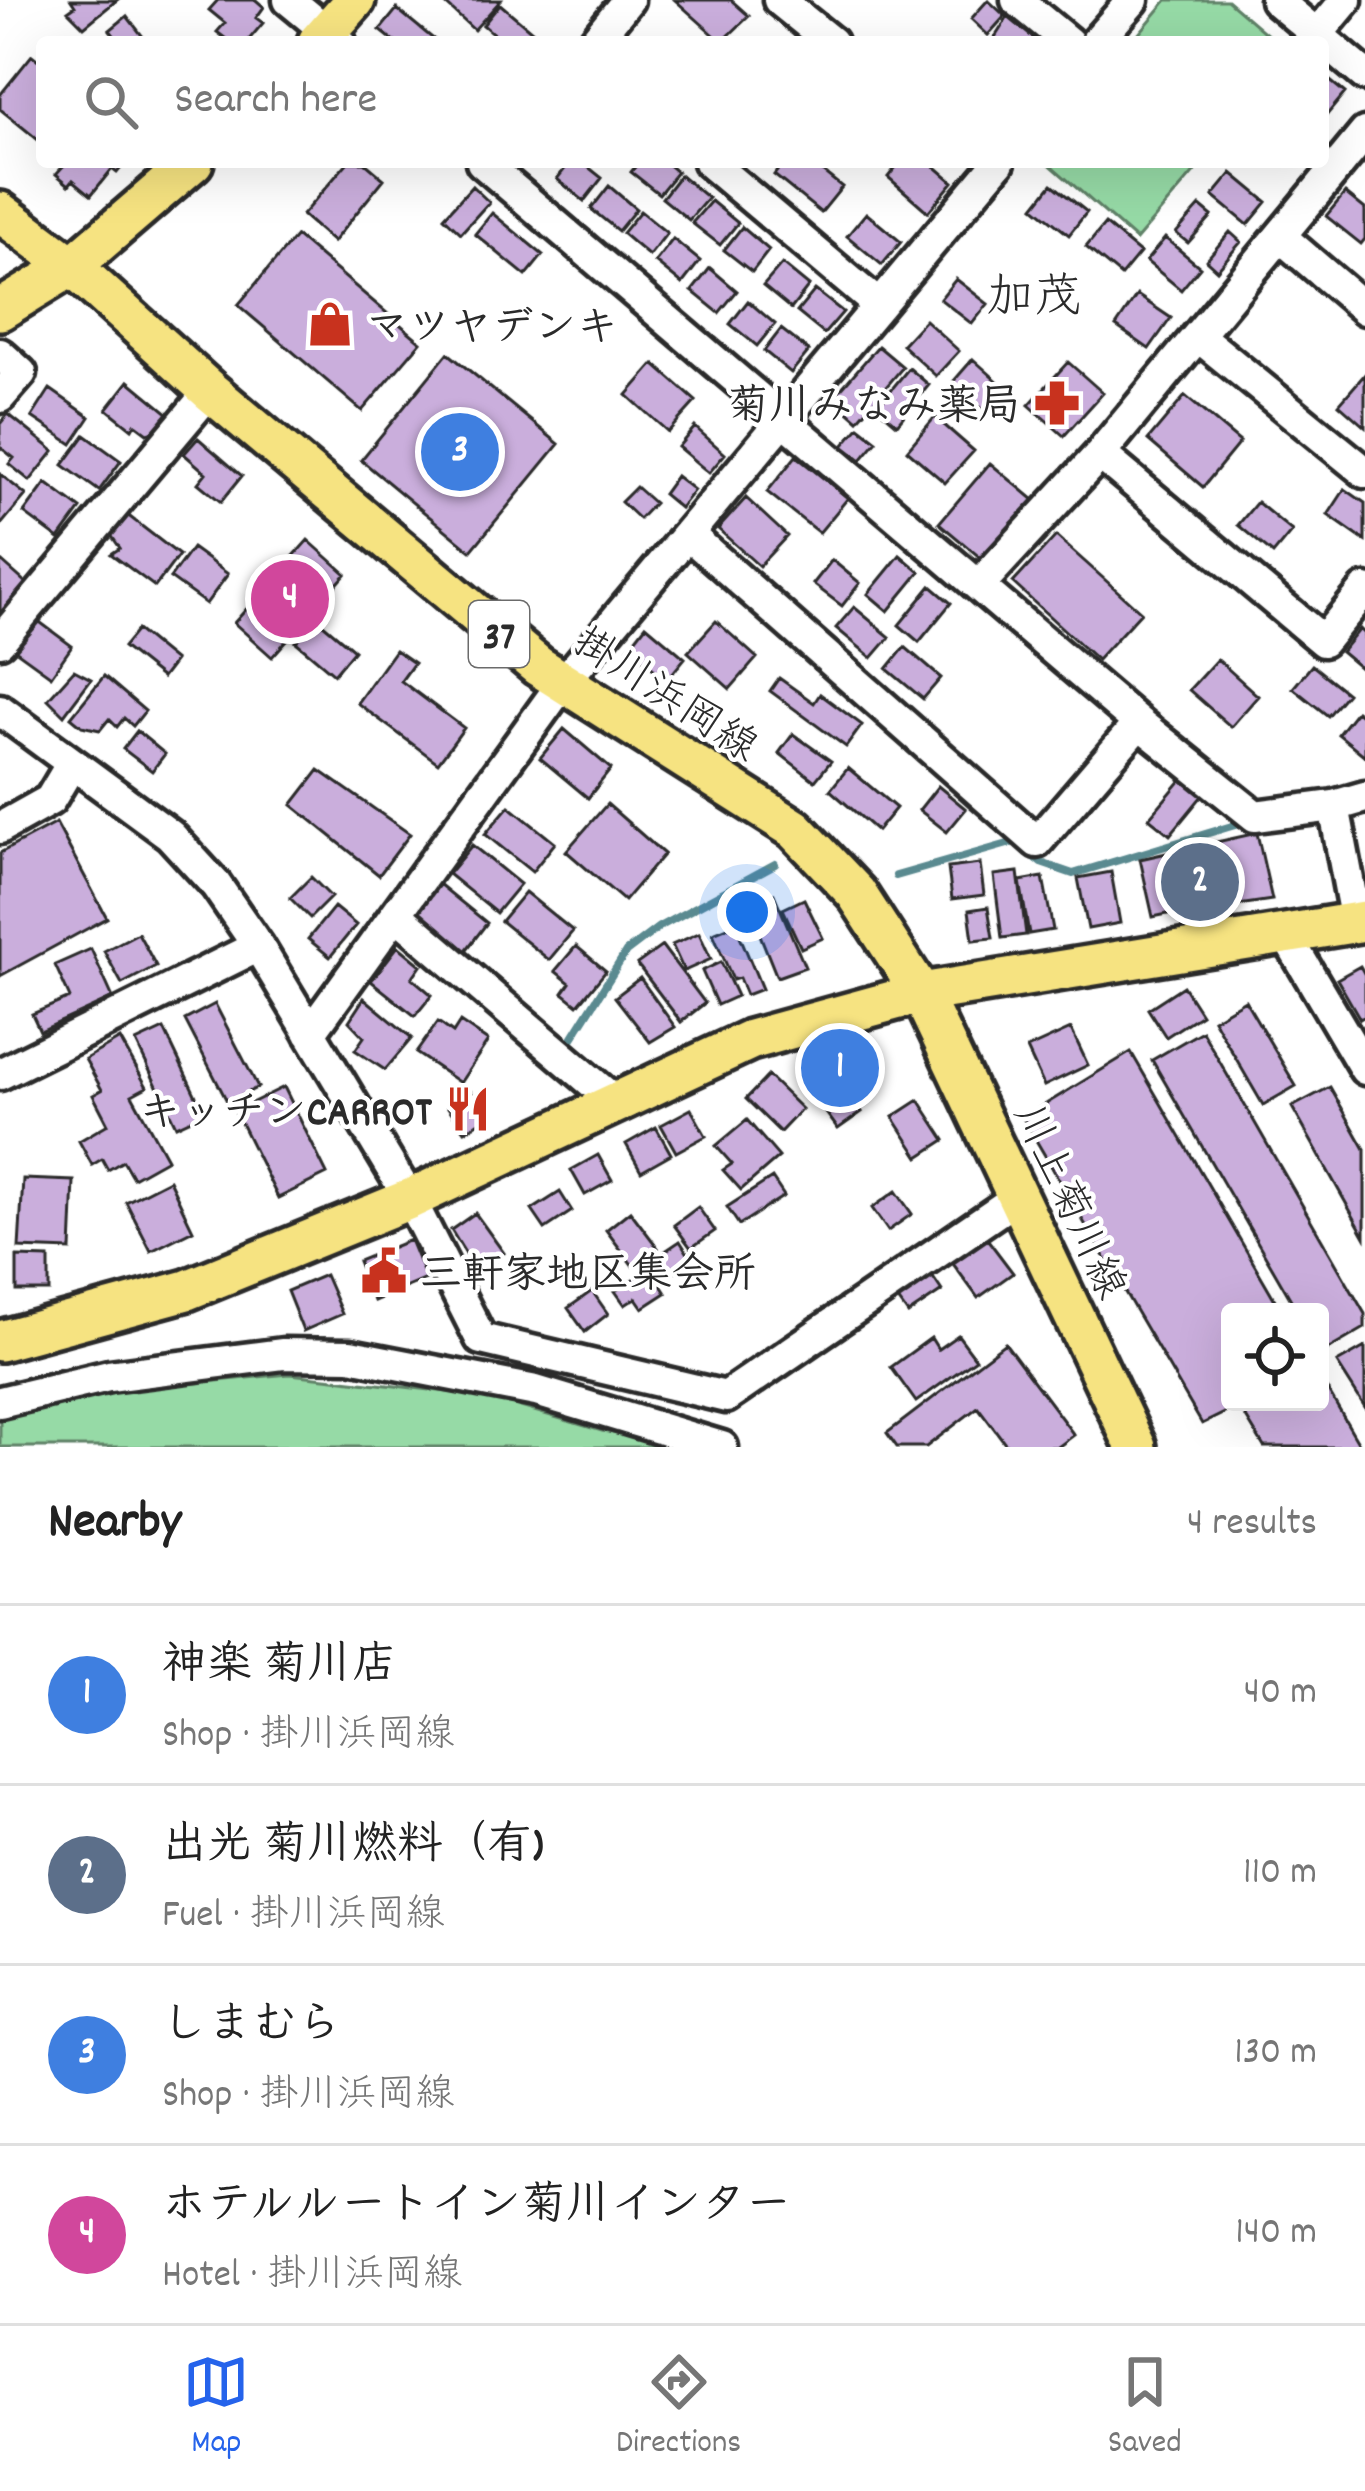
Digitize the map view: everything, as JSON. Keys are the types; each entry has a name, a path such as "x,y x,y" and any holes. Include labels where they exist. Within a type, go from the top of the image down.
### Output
{"main road":[{"path":"331,36 355,0"},
{"path":"0,310 72,266 186,168"},
{"name":"掛川浜岡線","path":"0,212 72,266 210,391 562,684 795,830 856,893 921,993"},
{"path":"0,1340 187,1290 410,1199 750,1040 921,993 1360,922"},
{"name":"川上菊川線","path":"921,993 1136,1447"}],"street":[{"path":"289,0 326,36"},
{"path":"599,36 628,0"},
{"path":"779,0 824,36"},
{"path":"1017,0 1061,36"},
{"path":"1101,36 1132,0"},
{"path":"1276,0 1316,36 1346,0"},
{"path":"1329,46 1365,75"},
{"path":"980,584 1100,454 1365,133"},
{"path":"493,168 1139,723 1255,816 1334,806 1365,796"},
{"path":"716,168 877,304"},
{"path":"310,1034 562,684 785,420 988,168"},
{"path":"1280,236 1365,309"},
{"path":"1198,336 1365,472"},
{"path":"0,354 21,373 0,398"},
{"path":"0,641 210,391"},
{"path":"1100,454 1323,641 1365,590"},
{"path":"689,535 1036,842 1139,723"},
{"path":"0,710 170,835 216,885 258,946 410,1199 481,1339 726,1397 1018,1197"},
{"path":"0,828 50,800 72,764"},
{"path":"1334,806 1360,922"},
{"path":"398,916 614,1101"},
{"path":"1286,935 1365,1069"},
{"path":"0,1074 258,946"},
{"path":"0,1402 109,1376 283,1354 350,1355 536,1391 722,1447"}],"green space":[{"path":"1167,0 1227,0 1269,36 1137,36"},
{"path":"1054,168 1198,168 1136,240"},
{"path":"290,1374 483,1396 602,1431 694,1447 0,1447 0,1418 88,1393"}],"building":[{"path":"71,0 117,0 84,27 68,11 75,6"},
{"path":"218,0 256,0 264,7 256,18 263,23 252,36 222,36 217,32 225,23 209,10"},
{"path":"441,0 501,0 474,30"},
{"path":"675,0 731,0 749,16 728,36 715,36"},
{"path":"988,0 1005,16 988,35 971,19"},
{"path":"500,4 538,36 496,36 483,25"},
{"path":"397,9 430,36 388,36 380,30"},
{"path":"127,16 142,36 114,36 110,30"},
{"path":"1008,17 1031,36 996,36"},
{"path":"32,55 36,58 36,138 0,109 0,95"},
{"path":"1329,80 1345,93 1329,112"},
{"path":"62,168 121,168 117,173 112,169 91,195 73,180 69,185 56,174"},
{"path":"343,168 371,168 384,179 333,242 302,215"},
{"path":"565,168 590,168 602,178 584,201 557,179"},
{"path":"634,168 672,168 677,172 659,194 631,172"},
{"path":"779,168 818,168 842,187 821,213 774,175"},
{"path":"895,168 937,168 953,182 928,212 888,177"},
{"path":"1232,173 1267,202 1248,225 1213,196"},
{"path":"680,175 708,198 689,220 662,198"},
{"path":"1052,184 1087,212 1069,235 1034,207"},
{"path":"472,186 489,202 461,233 444,217"},
{"path":"609,186 636,209 618,231 591,209"},
{"path":"1345,193 1365,209 1361,244 1326,216"},
{"path":"711,201 738,223 720,245 692,223"},
{"path":"1200,206 1212,216 1188,243 1176,233"},
{"path":"640,211 667,233 649,256 622,233"},
{"path":"492,213 543,255 526,276 475,234"},
{"path":"866,213 901,242 882,265 847,236"},
{"path":"1105,224 1140,253 1121,276 1086,247"},
{"path":"742,227 769,250 752,272 724,250"},
{"path":"1230,232 1241,242 1217,270 1206,260"},
{"name":"マツヤデンキ","path":"296,236 421,342 362,411 238,305"},
{"path":"1165,238 1200,267 1181,290 1146,261"},
{"path":"673,239 700,261 682,284 655,262"},
{"path":"782,264 809,286 791,309 763,286"},
{"path":"710,268 737,291 719,313 692,291"},
{"path":"956,279 988,304 972,324 940,299"},
{"path":"815,290 843,312 824,334 797,312"},
{"path":"1137,295 1171,318 1149,349 1116,326"},
{"path":"748,301 775,324 757,346 730,324"},
{"path":"925,320 959,351 936,376 902,345"},
{"path":"781,329 809,351 791,373 764,351"},
{"path":"878,346 903,367 858,420 833,398"},
{"path":"448,353 559,444 471,551 361,460"},
{"path":"973,359 1010,392 989,415 952,383"},
{"path":"1068,362 1103,393 1064,436 1029,405"},
{"path":"654,364 696,401 668,432 627,395"},
{"path":"909,368 929,385 897,424 877,407"},
{"path":"1365,374 1365,427 1339,404"},
{"path":"129,381 169,414 157,430 147,433 135,424 132,429 107,409"},
{"path":"50,389 90,417 72,444 32,417"},
{"path":"1185,396 1240,442 1203,487 1148,440"},
{"path":"8,414 54,451 30,481 9,464 14,458 0,447 0,424"},
{"path":"935,417 974,451 945,483 907,450"},
{"path":"695,427 725,454 709,473 678,447"},
{"path":"859,427 877,441 861,460 843,446"},
{"path":"85,435 121,461 99,491 63,465"},
{"path":"198,438 242,476 221,502 198,483 206,473 184,454"},
{"path":"796,456 848,498 819,533 767,492"},
{"path":"990,463 1034,500 983,560 939,523"},
{"path":"0,474 26,495 0,526"},
{"path":"676,476 694,490 680,508 663,494"},
{"path":"46,483 81,509 59,539 24,513"},
{"path":"636,487 654,503 639,519 621,502"},
{"path":"1345,489 1365,503 1365,541 1328,515"},
{"path":"746,498 787,536 759,566 718,529"},
{"path":"1257,502 1292,531 1273,554 1238,525"},
{"path":"126,514 179,555 155,587 111,554 120,548 111,535"},
{"path":"1056,536 1141,612 1097,660 1013,583"},
{"path":"308,540 346,574 272,657 234,623"},
{"path":"192,548 228,574 206,604 170,578"},
{"path":"900,555 920,572 888,611 868,594"},
{"path":"0,560 28,585 0,617"},
{"path":"832,560 860,583 842,606 813,584"},
{"path":"931,586 951,603 919,642 899,625"},
{"path":"854,607 890,637 872,658 836,628"},
{"path":"316,618 354,650 334,674 296,642"},
{"path":"37,620 72,646 51,676 15,650"},
{"path":"716,621 757,658 730,689 688,652"},
{"path":"646,625 685,658 667,680 628,648"},
{"path":"1360,629 1365,634 1365,672 1341,652"},
{"path":"137,630 175,661 162,678 123,647"},
{"path":"905,647 941,678 923,699 887,669"},
{"path":"395,650 414,663 401,681 464,728 438,763 357,703"},
{"path":"1217,659 1258,696 1231,727 1189,690"},
{"path":"1312,665 1347,693 1328,716 1293,688"},
{"path":"74,670 91,679 64,715 48,699"},
{"path":"104,676 145,711 133,726 124,718 117,727 109,719 100,730 82,726 71,717"},
{"path":"779,678 814,703 820,694 862,725 846,747 770,691"},
{"path":"1356,711 1365,718 1365,756 1338,734"},
{"path":"564,729 611,769 588,798 540,758"},
{"path":"137,731 165,754 152,771 123,749"},
{"path":"793,734 831,761 815,781 779,753"},
{"path":"848,768 896,808 877,831 830,790"},
{"path":"319,770 410,834 379,875 292,805"},
{"path":"1182,779 1202,796 1170,835 1149,818"},
{"path":"938,786 966,809 947,832 919,810"},
{"path":"607,804 664,854 624,901 566,851"},
{"path":"509,806 555,843 532,872 485,834"},
{"path":"56,823 107,918 0,976 0,853"},
{"path":"1257,833 1272,900 1225,907 1219,884 1178,894 1182,911 1153,917 1140,859"},
{"path":"472,845 520,884 496,913 448,874"},
{"path":"980,864 984,895 952,899 948,868"},
{"path":"1018,872 1026,935 1002,938 994,875"},
{"path":"1111,872 1120,923 1088,929 1078,878"},
{"path":"311,877 331,897 310,918 290,898"},
{"path":"1043,877 1053,930 1029,934 1020,881"},
{"path":"439,884 487,923 464,953 416,913"},
{"path":"525,892 573,931 549,960 501,921"},
{"path":"774,894 805,967 777,977 748,905"},
{"path":"804,899 823,938 801,948 783,909"},
{"path":"334,907 356,925 330,957 308,939"},
{"path":"988,907 993,938 973,940 969,910"},
{"path":"735,924 762,989 746,995 739,978 733,980 713,933"},
{"path":"138,933 156,966 122,984 104,951"},
{"path":"699,933 711,959 684,971 672,945"},
{"path":"398,946 421,965 412,978 432,995 415,1016 371,981"},
{"path":"576,946 606,971 578,1005 563,993 570,983 555,971"},
{"path":"662,946 705,1003 681,1022 637,964"},
{"path":"91,949 113,998 40,1031 32,1014 70,998 55,965"},
{"path":"721,962 737,996 717,1005 702,971"},
{"path":"1360,966 1365,975 1365,1016 1360,1019 1337,979"},
{"path":"640,978 675,1027 650,1042 615,997"},
{"path":"1183,986 1201,1014 1166,1037 1148,1009"},
{"path":"364,998 412,1038 385,1070 355,1050 364,1037 349,1021"},
{"path":"1245,1000 1296,1086 1263,1105 1213,1019"},
{"path":"215,1004 258,1087 228,1103 185,1020"},
{"path":"438,1022 453,1033 460,1022 488,1041 460,1083 416,1053"},
{"path":"164,1029 204,1113 176,1126 136,1042"},
{"path":"1071,1029 1088,1065 1044,1086 1027,1049"},
{"path":"1202,1031 1365,1314 1365,1328 1329,1349 1329,1303 1293,1303 1152,1060"},
{"path":"120,1039 147,1087 132,1095 167,1159 133,1178 123,1161 108,1170 102,1159 92,1165 79,1141 108,1124 93,1095 102,1090 85,1059"},
{"path":"858,1041 873,1064 821,1096 807,1074"},
{"path":"1131,1052 1277,1303 1221,1303 1221,1411 1229,1411 1202,1424 1023,1118"},
{"path":"768,1076 802,1109 780,1132 746,1099"},
{"path":"284,1087 327,1174 278,1198 235,1111"},
{"path":"1330,1087 1365,1149 1365,1237 1292,1107"},
{"path":"469,1089 490,1116 465,1131 447,1106"},
{"path":"845,1089 862,1112 838,1129 821,1106"},
{"path":"919,1100 945,1140 919,1157 893,1117"},
{"path":"691,1109 706,1136 676,1152 661,1125"},
{"path":"747,1120 779,1157 741,1190 723,1170 732,1164 716,1146"},
{"path":"656,1127 671,1154 641,1171 626,1144"},
{"path":"598,1155 612,1180 585,1195 571,1170"},
{"path":"772,1178 784,1196 739,1225 727,1207"},
{"path":"23,1179 74,1181 71,1250 19,1248"},
{"path":"169,1180 193,1230 151,1251 126,1202"},
{"path":"896,1191 912,1214 888,1231 872,1208"},
{"path":"560,1192 572,1211 545,1229 532,1210"},
{"path":"698,1207 715,1231 691,1248 674,1225"},
{"path":"630,1211 658,1248 633,1266 606,1230"},
{"path":"475,1213 504,1253 478,1274 451,1230"},
{"path":"985,1236 1013,1273 978,1298 951,1261"},
{"path":"410,1240 426,1279 374,1301 358,1261"},
{"path":"680,1241 692,1260 667,1277 655,1258"},
{"path":"17,1257 49,1258 49,1291 17,1291"},
{"path":"650,1268 666,1293 643,1308 636,1298 625,1305 615,1291"},
{"path":"325,1275 342,1314 303,1331 287,1291"},
{"path":"932,1276 942,1291 908,1314 898,1300"},
{"path":"592,1291 608,1314 585,1332 568,1308"},
{"path":"958,1335 976,1359 916,1402 891,1367 931,1338 938,1349"},
{"path":"1005,1343 1074,1435 1058,1447 1008,1447 978,1407 926,1447 897,1447 887,1433"},
{"path":"1365,1347 1365,1407 1337,1363"},
{"path":"1329,1392 1361,1447 1264,1447 1242,1411 1329,1411"}],"waterway":[{"path":"896,876 1015,842 1041,863 1073,874 1245,822"},
{"path":"569,1043 626,952 659,927 775,864"}],"place":[{"name":"マツヤデンキ","path":"330,324"},
{"name":"菊川みなみ薬局","path":"1057,403"},
{"name":"しまむら","path":"460,452"},
{"name":"ホテルルートイン菊川インター","path":"290,599"},
{"name":"出光 菊川燃料（有)","path":"1200,882"},
{"name":"神楽 菊川店","path":"840,1068"},
{"name":"キッチンCARROT","path":"468,1109"},
{"name":"三軒家地区集会所","path":"384,1271"}],"district":[{"name":"加茂","path":"1034,294"}]}
